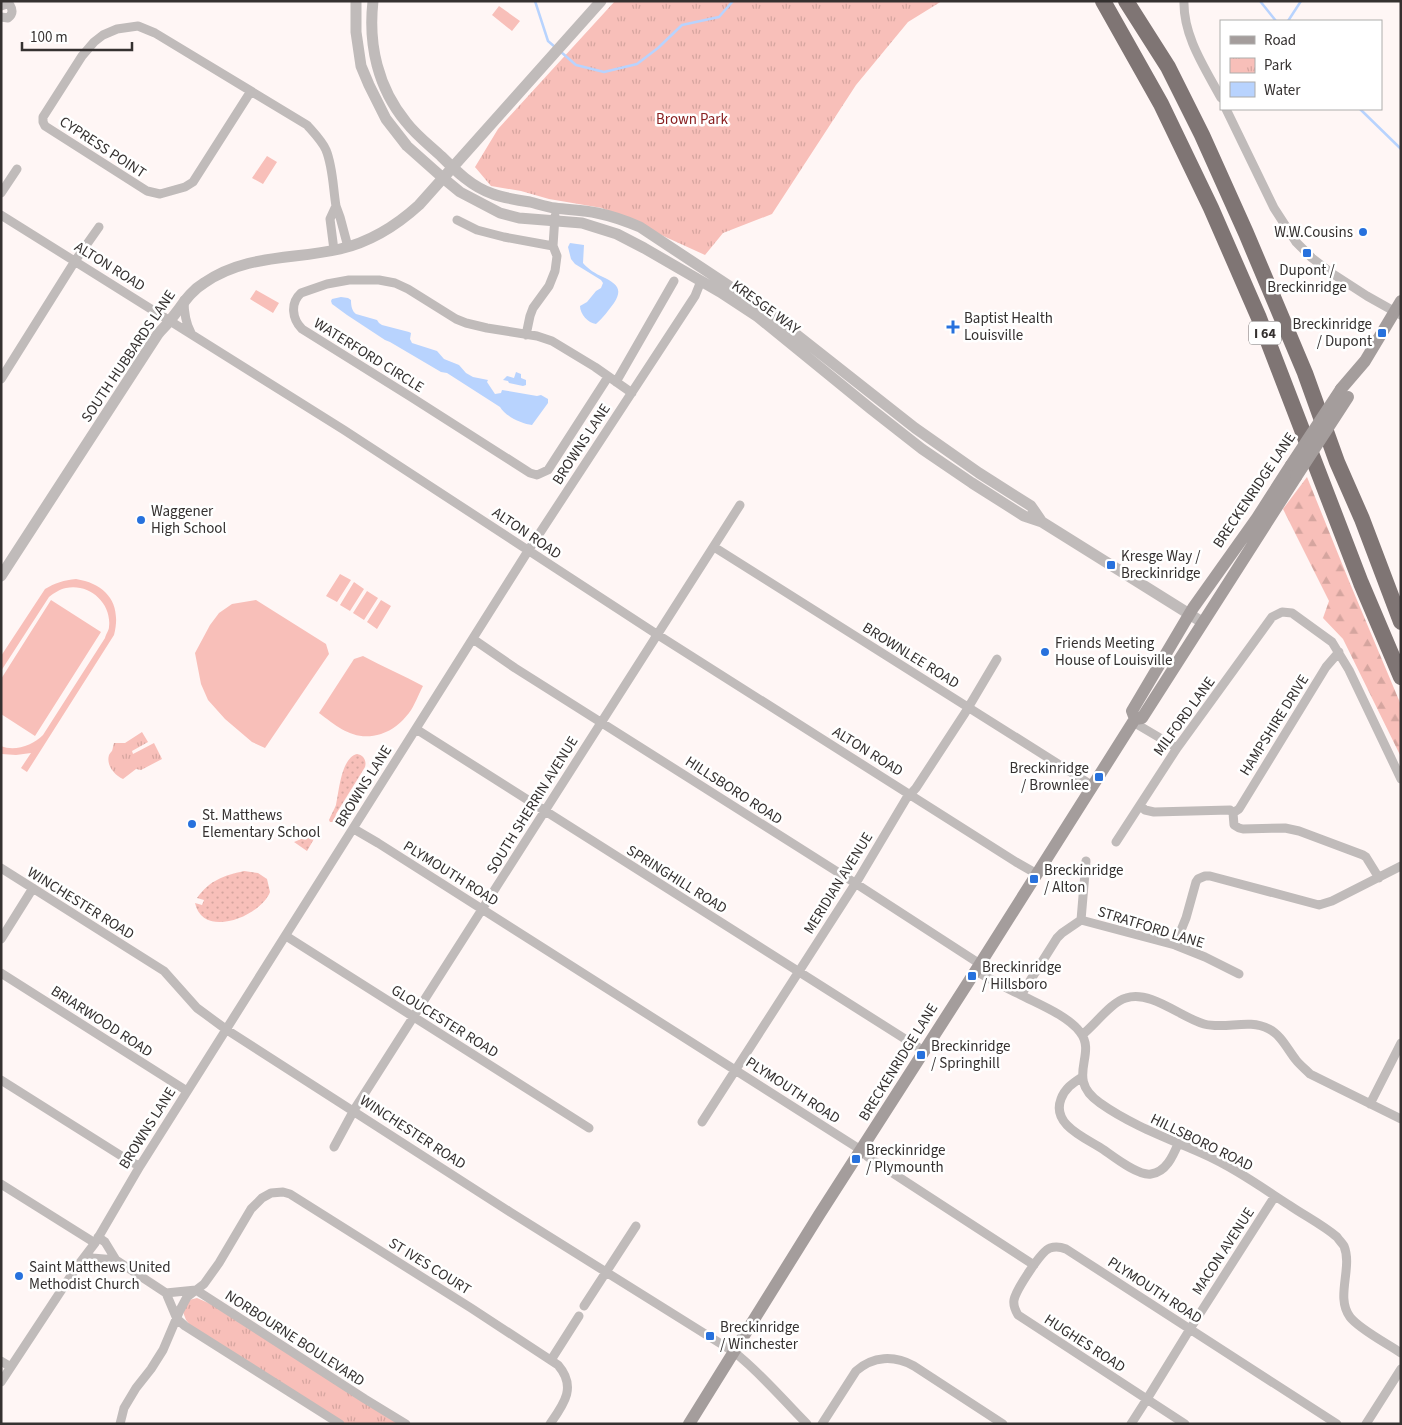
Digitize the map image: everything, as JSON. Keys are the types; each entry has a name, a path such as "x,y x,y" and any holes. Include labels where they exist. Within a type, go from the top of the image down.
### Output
{"highway":[{"name":"I 64","path":"1103,1 1161,104 1211,208 1259,318 1361,583 1401,677"},
{"name":"I 64","path":"1126,1 1168,67 1202,135 1246,233 1305,373 1337,462 1362,519 1401,622"}],"main road":[{"name":"BRECKENRIDGE LANE","path":"689,1424 1134,720 1142,718 1202,622 1220,598 1294,471 1345,393 1358,378 1365,361 1399,313"},
{"name":"BRECKENRIDGE LANE","path":"1134,720 1132,711 1189,614 1257,518 1294,471"}],"street":[{"name":"KRESGE WAY","path":"356,1 356,32 361,66 386,119 394,132 407,146 460,192 500,213 519,218 582,223 617,234 720,292 758,317 871,409 972,483 1024,516 1042,522 1202,622"},
{"path":"442,178 601,1"},
{"path":"1184,1 1185,22 1189,36 1220,96"},
{"name":"KRESGE WAY","path":"373,2 373,50 376,64 397,110 407,124 467,180 491,194 556,208 596,212 640,227 764,309 915,428 978,473 1031,506 1042,522"},
{"path":"1,6 10,5 13,11 8,18 1,17"},
{"name":"CYPRESS POINT","path":"251,91 193,182 185,187 160,194 147,192 45,126 43,122 44,117 82,56 94,42 103,35 117,29 138,26 155,33 251,91 307,125 319,138 326,150 336,206 348,247"},
{"path":"1226,110 1274,208 1296,242 1312,258 1333,274 1399,313"},
{"path":"1,193 17,169"},
{"name":"SOUTH HUBBARDS LANE","path":"1,576 158,334 192,291 234,267 250,262 334,250 348,247 376,236 394,226 419,205 442,178"},
{"name":"CYPRESS POINT","path":"334,250 330,219 336,206"},
{"path":"526,334 533,308 549,286 555,271 556,208"},
{"name":"ALTON ROAD","path":"1,215 191,333 440,492 658,635 1037,874"},
{"path":"457,220 477,230 554,246"},
{"path":"1,380 75,261 99,227"},
{"name":"WATERFORD CIRCLE","path":"612,379 548,470 537,476 302,329 294,321 293,316 297,297 301,293 337,281 379,280 395,283 466,323 537,336 556,342 595,367 632,393"},
{"path":"612,379 674,281"},
{"name":"BROWNS LANE","path":"1,1382 96,1240 187,1091 528,551 695,296 701,282"},
{"path":"184,300 184,317 191,333"},
{"name":"SOUTH SHERRIN AVENUE","path":"334,1146 354,1110 740,505"},
{"name":"BROWNLEE ROAD","path":"714,546 1093,786"},
{"name":"MILFORD LANE","path":"1116,842 1177,748 1272,617 1287,611 1296,614 1332,642 1339,652"},
{"name":"HILLSBORO ROAD","path":"472,640 855,883 1021,995 1062,1017 1082,1035"},
{"path":"1339,652 1401,779"},
{"name":"HAMPSHIRE DRIVE","path":"1233,813 1239,809 1311,690 1326,667 1339,652"},
{"name":"MERIDIAN AVENUE","path":"702,1122 855,883 906,799 916,788 997,659"},
{"path":"1134,720 1177,748"},
{"name":"SPRINGHILL ROAD","path":"416,729 924,1052"},
{"path":"1140,805 1145,810 1154,812 1230,810 1233,813 1234,825 1239,828 1285,828 1299,831 1366,857 1379,878"},
{"name":"PLYMOUTH ROAD","path":"354,829 862,1150 868,1157 1034,1265 1043,1253 1050,1248 1061,1247 1066,1249 1337,1424"},
{"path":"1021,995 1057,938 1081,920 1086,861"},
{"path":"1175,945 1186,918 1196,882 1205,876 1319,905 1332,901 1401,866"},
{"name":"WINCHESTER ROAD","path":"1,868 164,971 198,1008 227,1030 510,1212 734,1352 762,1377 807,1424"},
{"path":"1,939 32,888"},
{"name":"STRATFORD LANE","path":"1081,920 1175,945 1240,974"},
{"name":"GLOUCESTER ROAD","path":"286,936 589,1128"},
{"name":"BRIARWOOD ROAD","path":"1,973 187,1091"},
{"path":"1178,1144 1166,1166 1151,1174 1145,1174 1120,1161 1069,1128 1060,1117 1060,1102 1063,1096 1071,1084 1082,1077 1085,1048 1082,1035 1093,1027 1117,1002 1132,997 1145,998 1156,1001 1203,1023 1219,1026 1245,1023 1268,1029 1278,1036 1298,1063 1310,1074 1401,1120"},
{"path":"1370,1104 1401,1043"},
{"name":"HILLSBORO ROAD","path":"1082,1077 1086,1090 1100,1103 1142,1128 1226,1165 1337,1237 1343,1244 1346,1253 1344,1302 1349,1315 1356,1324 1401,1353"},
{"path":"1,1080 140,1166"},
{"path":"1,1184 96,1240 105,1242 116,1260 166,1293 177,1318 185,1326 340,1424"},
{"name":"ST IVES COURT","path":"196,1290 204,1284 227,1252 251,1209 262,1198 271,1193 283,1192 290,1194 558,1365 566,1376 568,1386 566,1399 550,1424"},
{"name":"MACON AVENUE","path":"1131,1424 1275,1196"},
{"path":"584,1306 636,1226"},
{"path":"87,1254 92,1258 116,1260"},
{"name":"HUGHES ROAD","path":"1034,1265 1014,1299 1018,1315 1185,1424"},
{"path":"166,1293 196,1290"},
{"path":"120,1424 124,1408 163,1350 187,1297 196,1290"},
{"name":"NORBOURNE BOULEVARD","path":"196,1290 406,1424"},
{"path":"551,1360 580,1316"},
{"path":"822,1424 856,1371 872,1361 887,1358 907,1362 1004,1424"},
{"path":"1,1360 11,1367"},
{"path":"1366,1424 1401,1370"}],"green space":[{"name":"Brown Park","path":"615,1 942,1 908,22 856,85 772,214 723,233 705,255 602,208 491,186 475,167 498,129"},
{"path":"499,6 520,21 512,31 492,15"},
{"path":"267,156 277,162 263,184 252,178"},
{"path":"256,290 279,303 273,313 250,299"},
{"path":"1307,477 1401,705 1401,757 1343,639 1323,618 1329,601 1283,509"},
{"path":"340,574 351,580 337,602 326,596"},
{"path":"76,579 96,586 110,597 116,614 114,635 27,772 21,768 31,753 2,754 1,746 18,748 34,742 43,735 105,638 109,627 107,610 103,603 91,592 75,587 62,589 49,597 1,671 1,656 45,589 60,582"},
{"path":"354,582 364,589 350,611 340,605"},
{"path":"367,591 378,598 364,620 353,613"},
{"path":"51,600 101,632 35,736 1,714 1,679"},
{"path":"256,600 326,644 329,654 265,748 252,742 225,719 208,700 201,684 195,653 210,625 219,613 232,604"},
{"path":"381,600 391,606 377,629 367,622"},
{"path":"363,656 423,686 411,710 397,726 372,736 355,735 348,732 333,724 319,713 354,659"},
{"path":"142,732 148,742 132,751 133,754 154,743 162,759 141,770 136,769 123,779 112,769 108,759 109,755 114,743 125,743"},
{"path":"357,754 364,758 365,767 336,814 334,822 330,822 329,820 336,805 344,768 347,762"},
{"path":"318,832 307,851 294,842"},
{"path":"244,871 258,873 267,879 270,892 265,901 244,916 232,920 220,922 209,920 200,914 195,903 202,905 204,900 197,898 207,887 223,877"},
{"path":"197,1298 213,1305 400,1424 344,1424 191,1326 183,1312 189,1300"}],"water":[{"path":"570,243 584,245 583,263 592,271 614,284 618,290 614,303 596,324 585,318 580,306 587,302 601,288 603,283 575,264 571,259 568,247"},
{"path":"341,297 351,300 352,308 356,314 377,320 382,325 411,333 410,339 412,343 437,351 444,359 459,365 466,373 473,377 488,380 487,382 495,394 501,393 502,390 537,396 541,395 548,399 548,403 532,425 514,419 500,407 447,373 441,372 385,340 332,304 332,299"},
{"path":"516,372 521,374 521,378 526,380 526,385 509,383 503,380 507,376 514,378"}],"waterway":[{"path":"535,1 548,41 555,47"},
{"path":"561,52 576,65 604,72 637,64 658,48 682,25 719,17 733,1"},
{"path":"1260,1 1275,20"},
{"path":"1289,20 1301,1"},
{"path":"1361,110 1401,149"}],"place":[{"name":"W.W.Cousins","path":"1363,232"},
{"name":"Dupont / Breckinridge","path":"1307,253"},
{"name":"Baptist Health Louisville","path":"953,327"},
{"name":"Breckinridge / Dupont","path":"1382,333"},
{"name":"Waggener High School","path":"141,520"},
{"name":"Kresge Way / Breckinridge","path":"1111,565"},
{"name":"Friends Meeting House of Louisville","path":"1045,652"},
{"name":"Breckinridge / Brownlee","path":"1099,777"},
{"name":"St. Matthews Elementary School","path":"192,824"},
{"name":"Breckinridge / Alton","path":"1034,879"},
{"name":"Breckinridge / Hillsboro","path":"972,976"},
{"name":"Breckinridge / Springhill","path":"921,1055"},
{"name":"Breckinridge / Plymounth","path":"856,1159"},
{"name":"Saint Matthews United Methodist Church","path":"19,1276"},
{"name":"Breckinridge / Winchester","path":"710,1336"}]}
